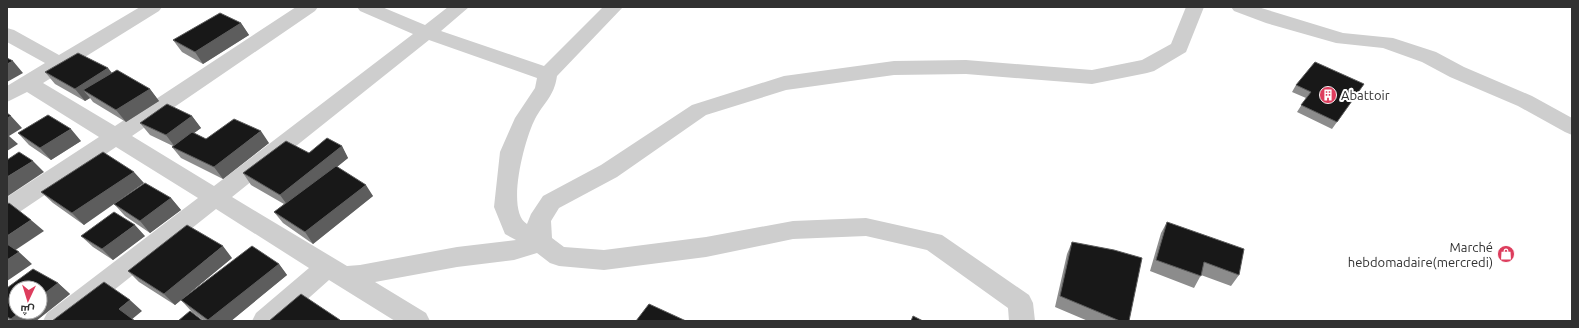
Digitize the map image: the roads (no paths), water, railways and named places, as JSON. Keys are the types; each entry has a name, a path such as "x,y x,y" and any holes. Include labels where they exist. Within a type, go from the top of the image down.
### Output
{"street":[{"path":"7,95 153,7"},
{"path":"7,209 309,7"},
{"path":"366,7 426,33 547,74"},
{"path":"56,321 460,7"},
{"path":"614,7 547,74 545,89 525,118 511,152 505,208 513,227 540,242 559,256 604,260 706,247 793,230 866,228 934,242 1020,303 1022,321"},
{"path":"540,242 539,220 551,202 609,171 699,110 784,83 894,68 966,67 1092,77 1147,66 1178,48 1195,7"},
{"path":"1240,7 1273,19 1343,39 1386,42 1429,58 1525,101 1572,127"},
{"path":"7,34 59,63"},
{"path":"28,83 417,321"},
{"path":"265,321 335,271 360,275 457,257 514,250 540,242"}],"place":[{"name":"Abattoir","path":"1328,95"},
{"name":"Marché hebdomadaire(mercredi)","path":"1506,254"}]}
